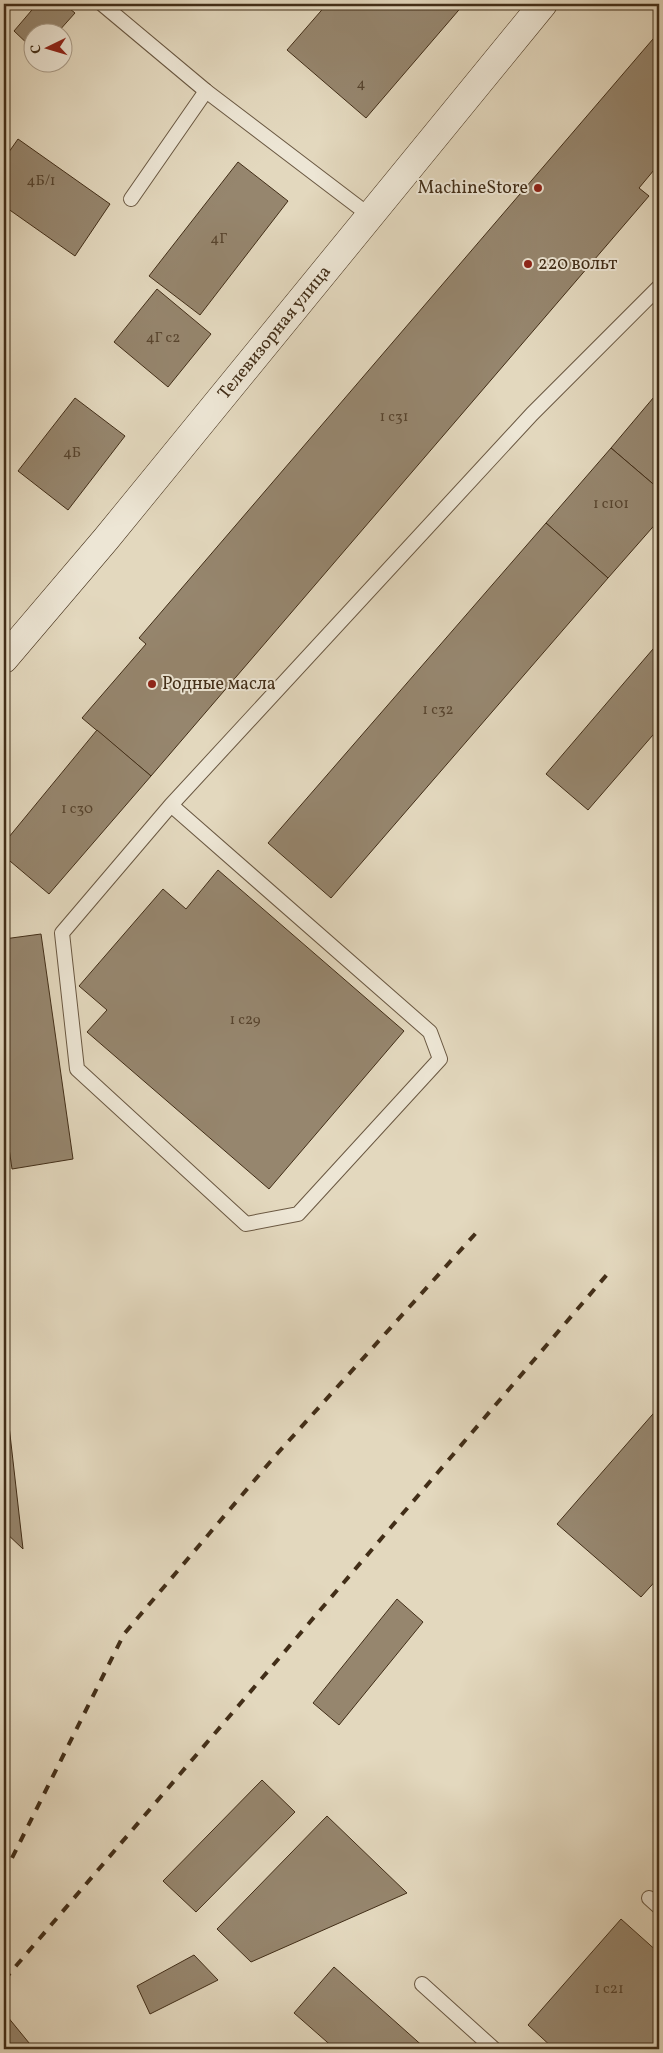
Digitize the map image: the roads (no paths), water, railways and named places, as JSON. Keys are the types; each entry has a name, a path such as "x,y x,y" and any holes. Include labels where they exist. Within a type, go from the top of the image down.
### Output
{"street":[{"name":"Телевизорная улица","path":"4,659 106,539 543,4"}],"lane":[{"path":"102,4 206,91 369,215"},
{"path":"131,199 206,91"},
{"path":"171,805 430,1032 440,1059 298,1214 246,1224 77,1069 62,933 171,805 532,414 657,293"},
{"path":"422,1984 494,2049"}],"railway":[{"path":"4,1874 124,1634 276,1455 476,1233"},
{"path":"4,1980 610,1271"}],"place":[{"name":"MachineStore","path":"538,188"},
{"name":"220 вольт","path":"528,264"},
{"name":"Родные масла","path":"152,684"}]}
